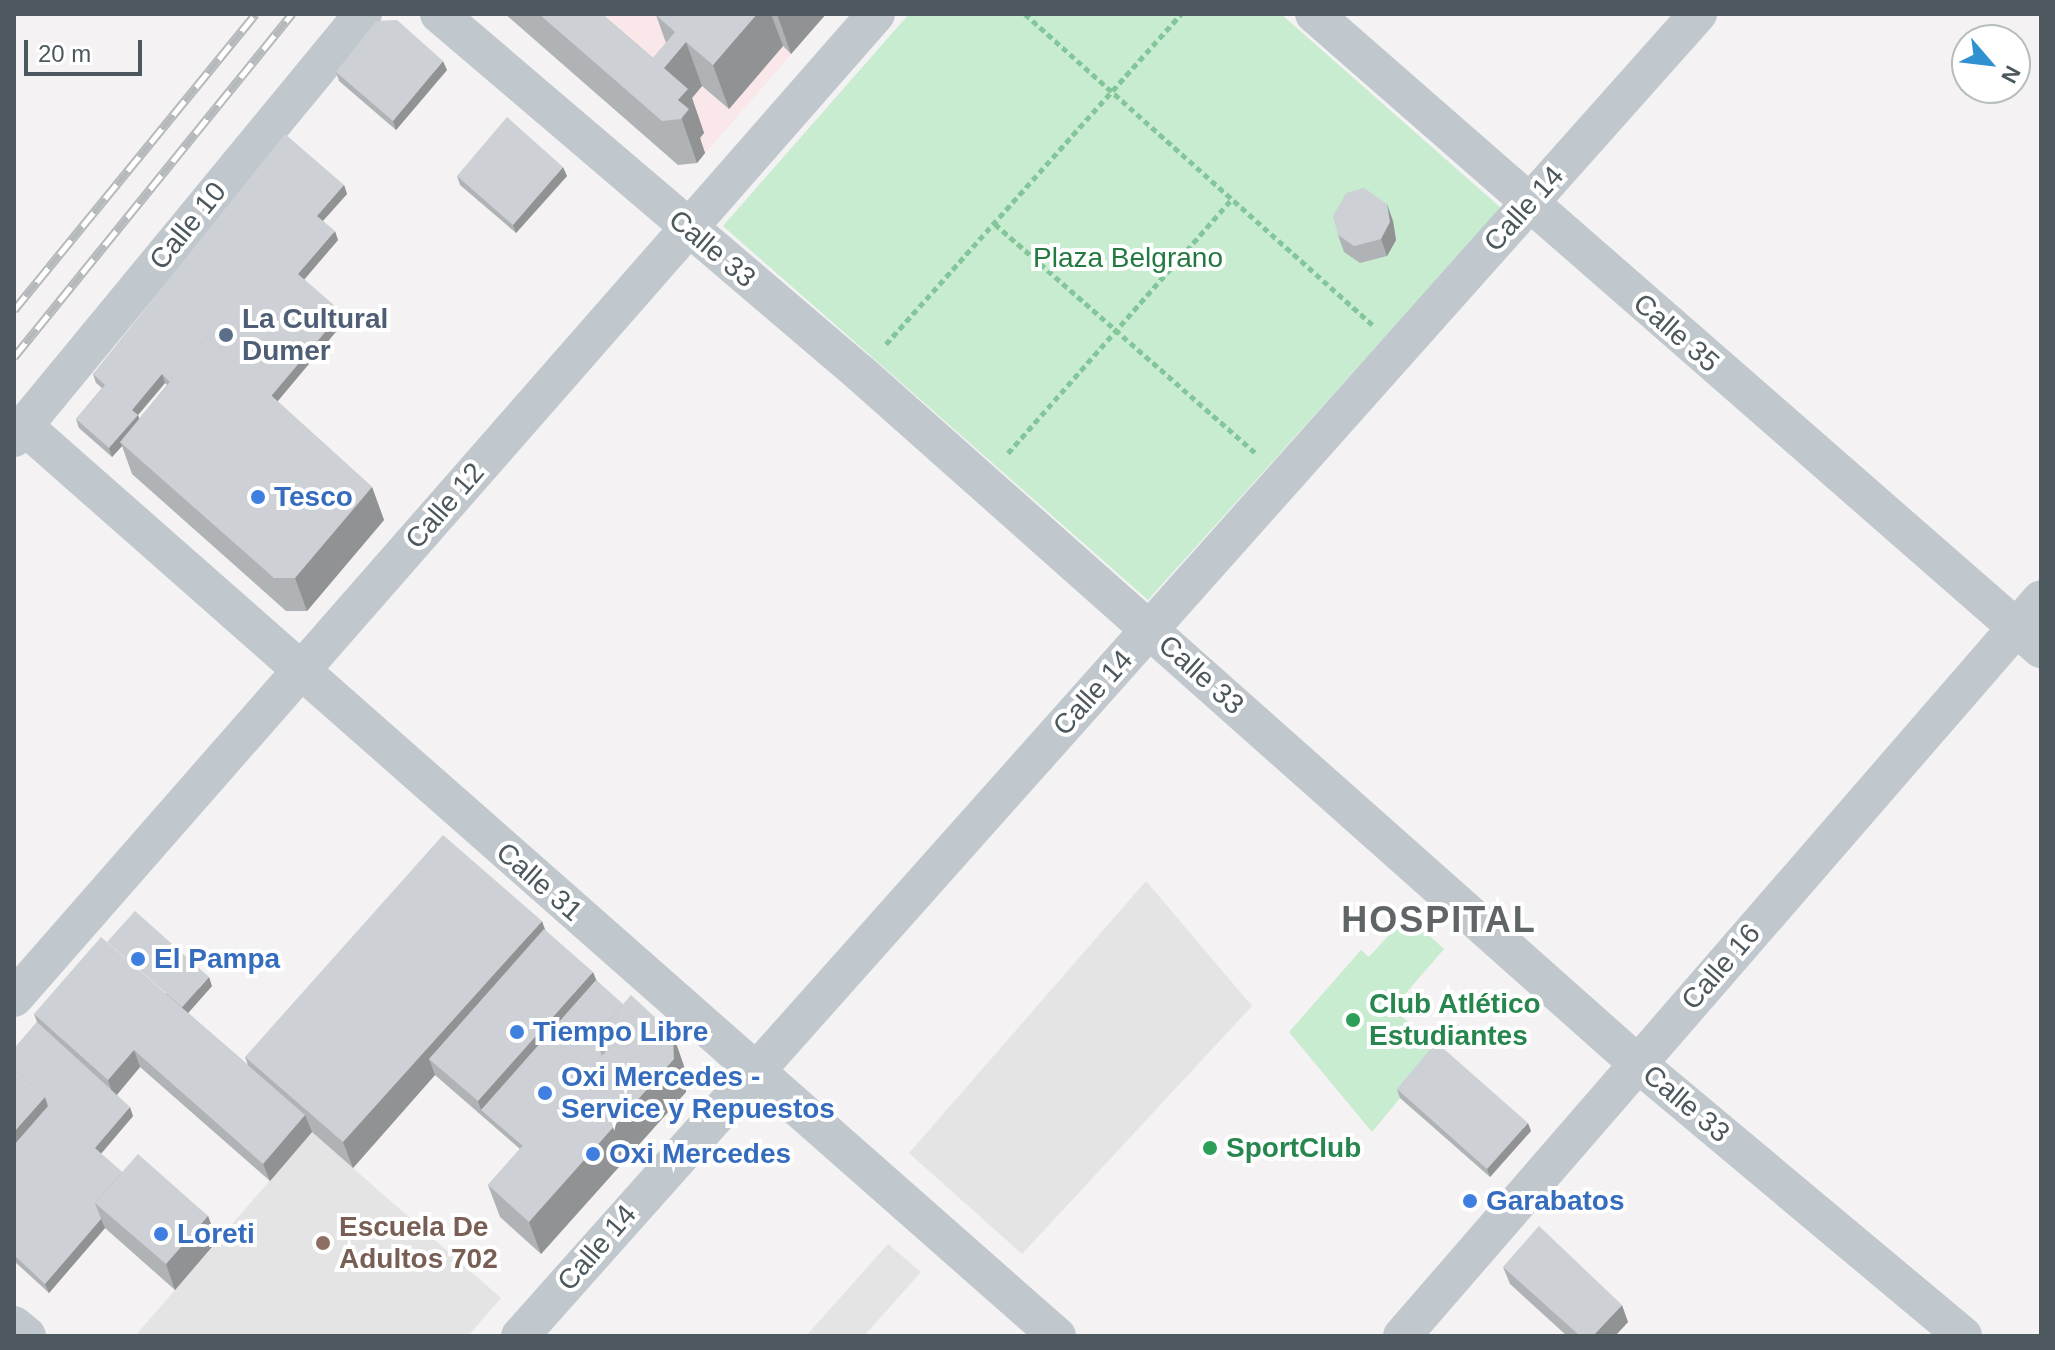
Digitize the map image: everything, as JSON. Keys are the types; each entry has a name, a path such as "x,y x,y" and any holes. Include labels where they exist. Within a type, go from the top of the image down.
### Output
{"street":[{"name":"Calle 10","path":"19,432 363,14"},
{"name":"Calle 33","path":"439,14 686,228 860,373 1637,1063 1963,1336"},
{"name":"Calle 12","path":"14,998 876,14"},
{"name":"Calle 35","path":"1314,14 1528,205 2033,625"},
{"name":"Calle 14","path":"520,1336 1698,14"},
{"name":"Calle 31","path":"19,432 301,673 1057,1336"},
{"name":"Calle 16","path":"1402,1336 1637,1063 2033,625"},
{"path":"14,1325 27,1336"}],"path":[{"path":"1025,14 1400,349"},
{"path":"860,373 1181,14"},
{"path":"982,481 1232,199"},
{"path":"995,224 1285,478"}],"shaded area":[{"path":"505,14 826,14 697,163 678,165"},
{"path":"1146,881 1252,1006 1022,1254 909,1153"},
{"path":"312,1132 501,1298 468,1336 135,1336"},
{"path":"888,1244 921,1272 864,1336 806,1336"}],"green space":[{"name":"Plaza Belgrano","path":"909,14 1281,14 1501,208 1148,600 723,226"},
{"name":"Club Atlético Estudiantes","path":"1407,915 1444,949 1393,1008 1439,1051 1372,1132 1289,1032 1361,950 1369,957"}],"building":[{"path":"539,14 602,14 653,58 675,32 656,14 757,14 713,65 686,42 664,68 688,89 678,100 689,109 681,119 662,121"},
{"path":"397,20 443,61 393,121 336,72 376,21"},
{"path":"507,117 563,167 513,225 457,176"},
{"path":"285,134 344,185 317,216 335,231 298,274 342,312 271,396 207,337 170,382 162,374 132,410 138,415 109,448 76,419 105,385 93,374"},
{"path":"1364,188 1387,204 1390,222 1381,239 1354,246 1338,235 1333,216 1346,193"},
{"name":"Tesco","path":"207,337 372,487 295,578 274,578 120,442"},
{"path":"443,835 542,921 343,1142 245,1057"},
{"path":"135,911 209,977 182,1007 107,942"},
{"name":"Tiempo Libre","path":"544,929 593,972 478,1101 429,1059"},
{"path":"101,937 305,1115 263,1164 134,1050 108,1080 34,1014"},
{"name":"Oxi Mercedes - Service y Repuestos","path":"596,980 623,1004 595,1036 602,1056 523,1146 481,1110"},
{"path":"631,995 673,1034 674,1059 529,1222 488,1185 609,1048 595,1036"},
{"path":"37,1022 130,1107 95,1148 122,1172 95,1203 101,1219 45,1284 14,1255 14,1145 48,1106 45,1097 14,1069 14,1049"},
{"path":"1436,1042 1528,1123 1487,1169 1397,1089"},
{"path":"14,1069 45,1097 14,1132"},
{"path":"138,1154 208,1216 166,1264 95,1203"},
{"path":"1539,1226 1622,1305 1593,1336 1580,1336 1503,1267"}],"railway":[{"path":"14,310 255,14"},
{"path":"14,357 292,14"}],"place":[{"name":"La Cultural Dumer","path":"226,335"},
{"name":"Tesco","path":"258,497"},
{"name":"El Pampa","path":"138,959"},
{"name":"Club Atlético Estudiantes","path":"1353,1020"},
{"name":"Tiempo Libre","path":"517,1032"},
{"name":"Oxi Mercedes - Service y Repuestos","path":"545,1093"},
{"name":"SportClub","path":"1210,1148"},
{"name":"Oxi Mercedes","path":"593,1154"},
{"name":"Garabatos","path":"1470,1201"},
{"name":"Loreti","path":"161,1234"},
{"name":"Escuela De Adultos 702","path":"323,1243"}],"district":[{"name":"HOSPITAL","path":"1439,920"}]}
